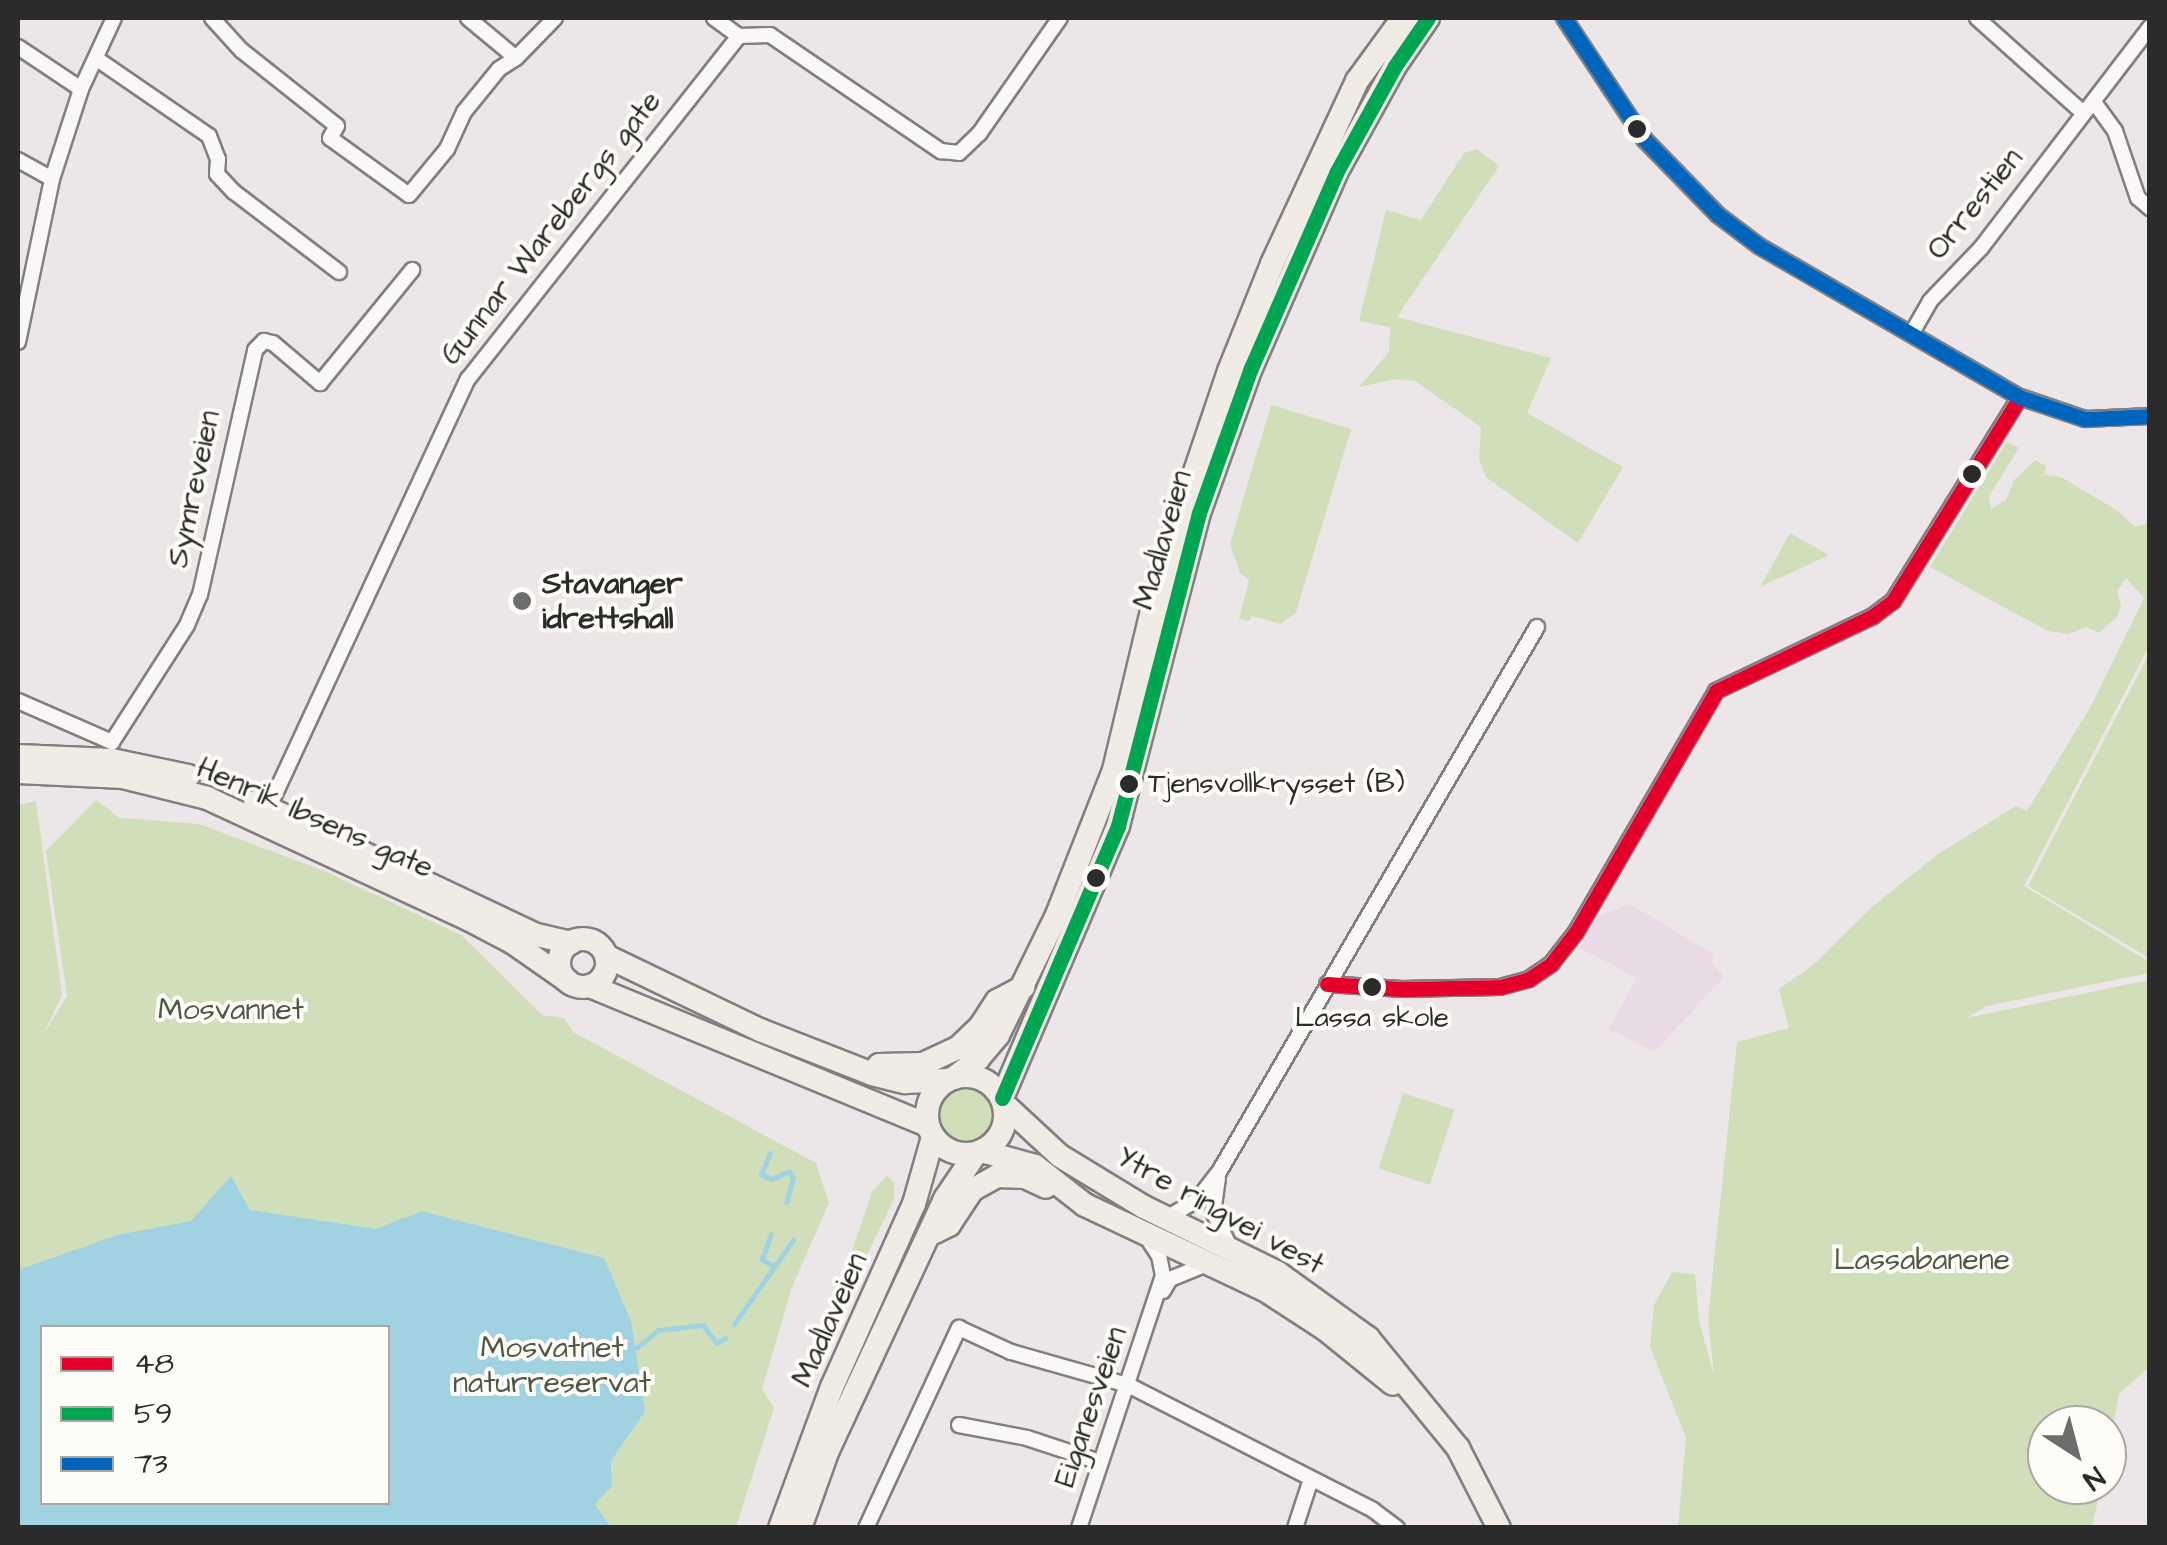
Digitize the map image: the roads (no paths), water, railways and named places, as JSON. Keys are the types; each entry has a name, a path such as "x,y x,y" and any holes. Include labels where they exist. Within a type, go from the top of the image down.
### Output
{"main road":[{"name":"Madlaveien","path":"950,1079 978,1059 998,1034 1023,987 1114,770 1160,572 1229,371 1272,264 1357,81 1403,18"},
{"name":"Madlaveien","path":"1004,1102 1118,826 1190,544 1251,368 1336,172 1395,66 1428,18"},
{"name":"Henrik Ibsens gate","path":"18,756 112,760 154,767 269,808 537,934 571,943"},
{"name":"Henrik Ibsens gate","path":"18,772 123,777 207,798 468,919 579,984 931,1131"},
{"path":"606,956 602,978 579,984 560,962 571,943 592,941 606,956 760,1030 888,1078 979,1077 1004,1102 1004,1126 998,1138 979,1152 952,1152 931,1131 930,1100 950,1079"},
{"path":"855,1064 901,1066 940,1058 970,1038 997,1001 1023,987"},
{"name":"Ytre ringvei vest","path":"1004,1102 1060,1156 1166,1218 1230,1246 1308,1292 1368,1338 1458,1448 1499,1528"},
{"name":"Madlaveien","path":"780,1528 832,1387 914,1204 931,1131"},
{"name":"Madlaveien","path":"800,1528 828,1450 928,1235 946,1199 979,1152"},
{"name":"Ytre ringvei vest","path":"979,1152 1035,1166 1086,1205 1265,1290 1325,1329 1394,1386 1455,1462 1488,1528"},
{"path":"928,1235 949,1225 972,1190 997,1176 1025,1177 1086,1205"}],"street":[{"path":"18,342 52,179 81,89 114,18"},
{"path":"212,18 241,50 338,126 330,138 409,195 447,149 464,112 498,68 516,58 554,18"},
{"path":"468,18 516,58"},
{"path":"714,18 739,36 758,26 940,151 959,153 980,134 1057,19"},
{"path":"1564,18 1644,139 1718,216 1759,246 1912,331 2020,397 2086,419 2150,416"},
{"path":"1977,18 2115,131 2136,192 2150,208"},
{"name":"Orrestien","path":"1912,331 1930,301 1981,248 2150,27"},
{"name":"Gunnar Warebergs gate","path":"269,808 468,379 739,36"},
{"path":"18,47 81,89"},
{"path":"97,59 209,136 218,159 217,174 234,192 339,272"},
{"path":"18,160 52,179"},
{"name":"Symreveien","path":"18,700 112,742 187,626 200,595 255,350 264,341 272,343 320,383 412,270"},
{"path":"1327,984 1422,990 1500,988 1529,979 1551,964 1576,932 1612,864 1716,692 1860,622 1893,600 2020,397"},
{"path":"1166,1218 1196,1200 1219,1172 1537,627"},
{"path":"1219,1172 1212,1212 1230,1246"},
{"name":"Eiganesveien","path":"1079,1528 1163,1276 1159,1256 1146,1236"},
{"name":"Eiganesveien","path":"1156,1305 1170,1279 1210,1264"},
{"path":"866,1528 959,1328 1012,1352 1128,1385 1373,1510 1397,1528"},
{"path":"959,1425 1027,1438 1100,1462"},
{"path":"1295,1528 1311,1479"}],"water":[{"path":"231,1176 250,1210 376,1229 421,1211 604,1258 631,1321 645,1411 611,1461 612,1486 595,1504 610,1527 18,1527 18,1270 117,1235 191,1221"}],"waterway":[{"path":"770,1153 761,1174 772,1179 789,1171 793,1178 786,1202"},
{"path":"771,1234 762,1259 773,1266"},
{"path":"734,1324 793,1240"},
{"path":"636,1348 658,1330 703,1325 716,1343 725,1338"}],"place":[{"name":"Stavanger idrettshall","path":"522,601"},
{"name":"Tjensvollkrysset (B)","path":"1129,784"},
{"name":"Lassa skole","path":"1372,987"}],"park label":[{"name":"Mosvannet","path":"231,1010"},
{"name":"Lassabanene","path":"1922,1260"},
{"name":"Mosvatnet naturreservat","path":"552,1365"}]}
